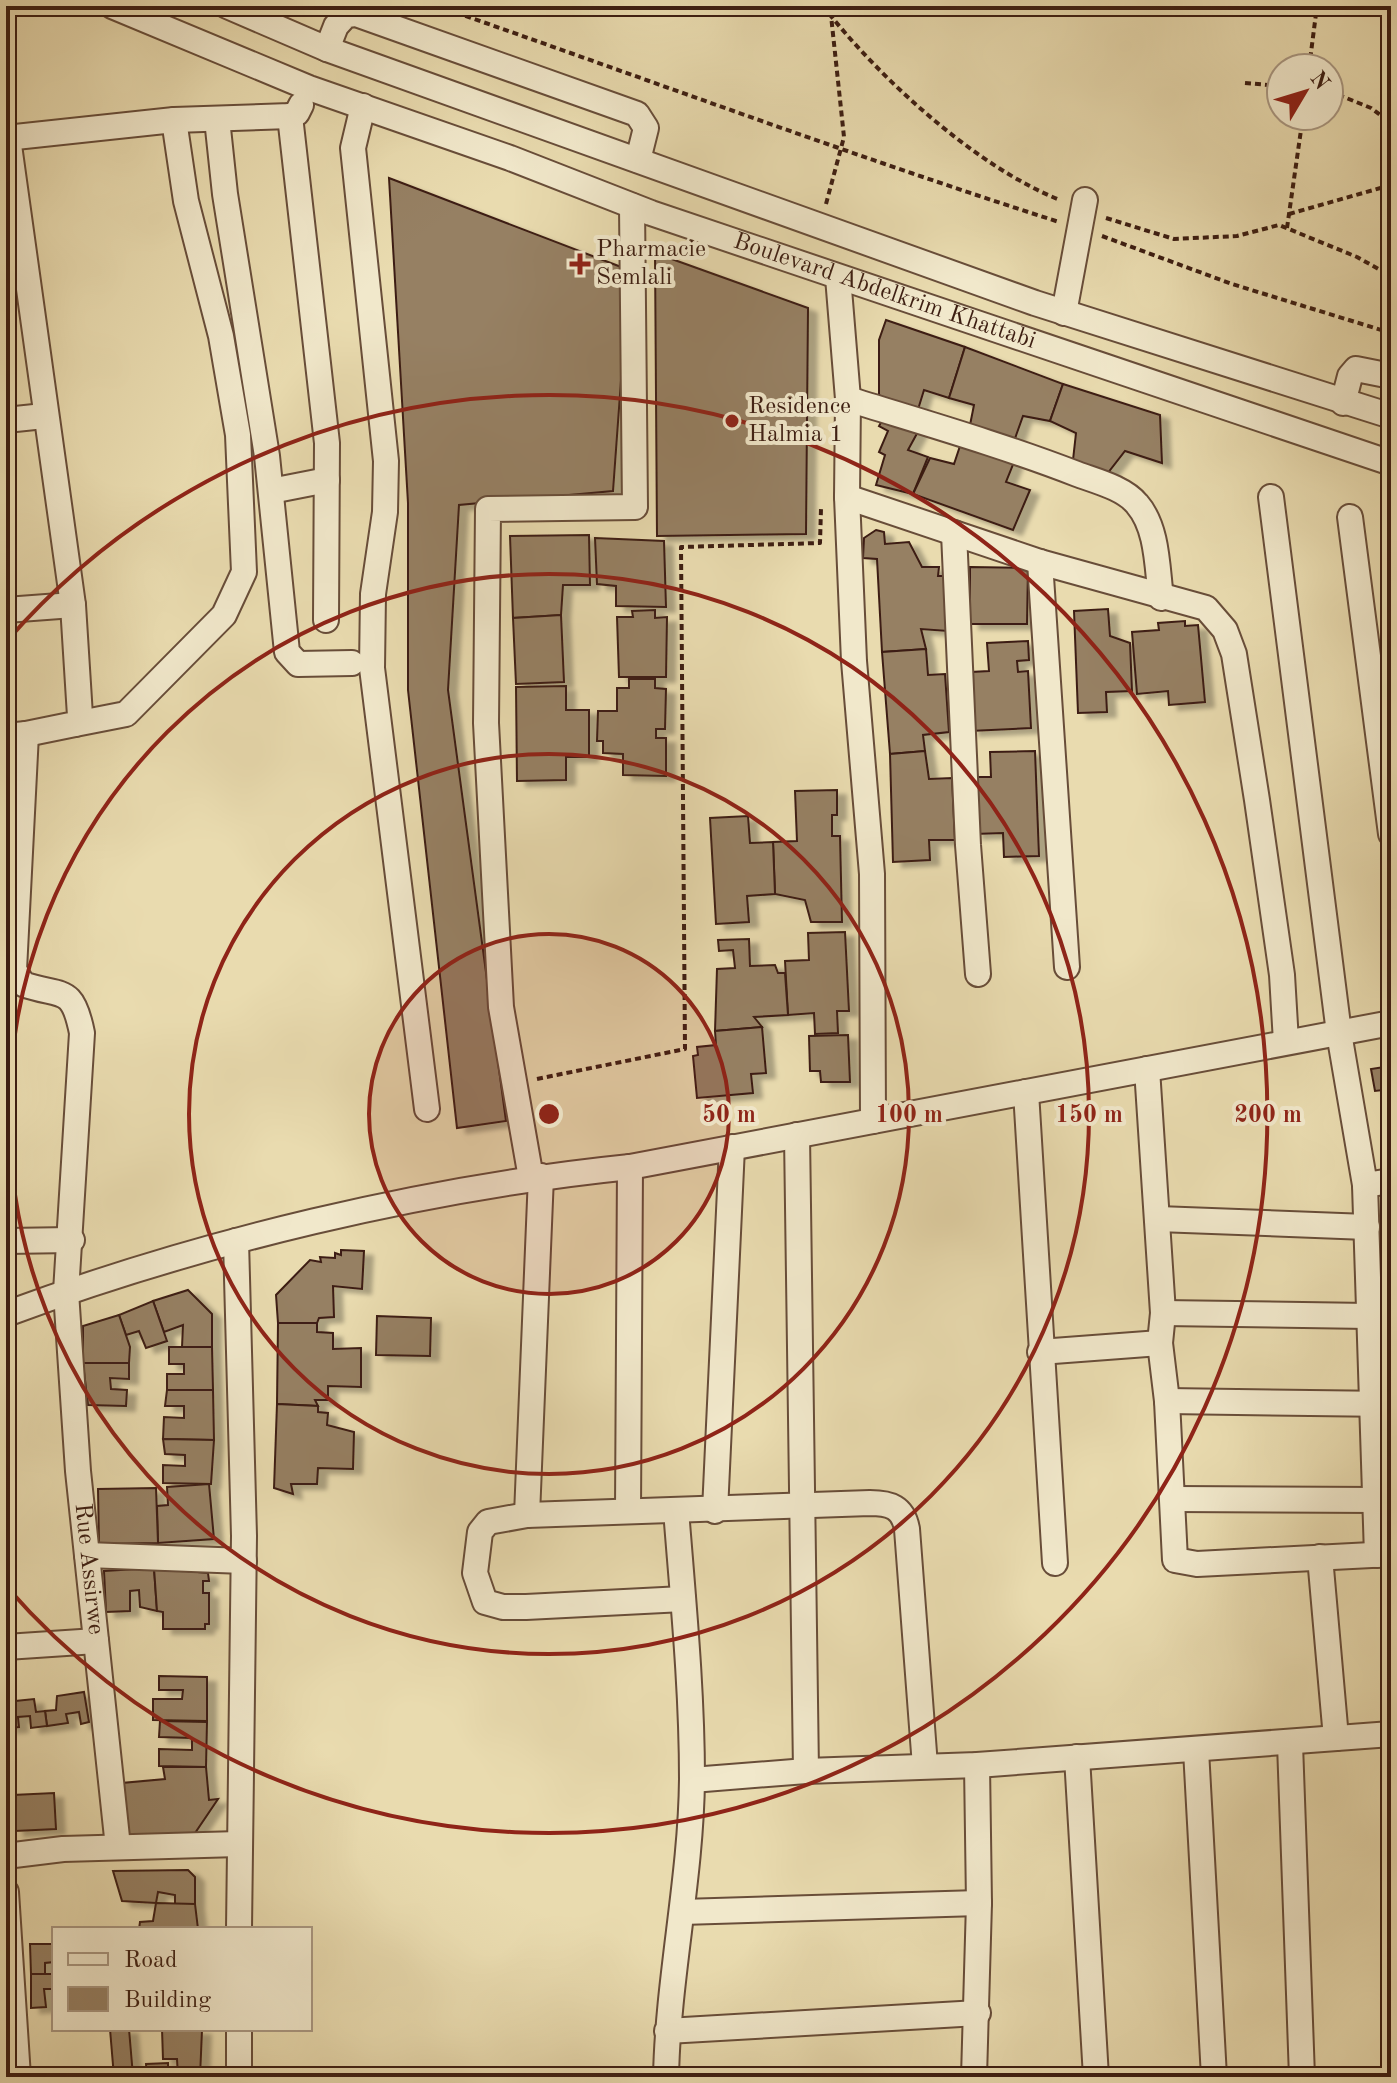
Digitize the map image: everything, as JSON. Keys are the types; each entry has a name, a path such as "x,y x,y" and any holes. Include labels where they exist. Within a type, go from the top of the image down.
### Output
{"street":[{"name":"Boulevard Abdelkrim Khattabi","path":"112,6 309,88 510,158 632,206 1391,463"},
{"name":"Boulevard Abdelkrim Khattabi","path":"227,6 327,49 1035,303 1391,416"},
{"path":"327,49 336,26 346,15 356,14 592,98 644,120 646,128 638,160"},
{"path":"75,724 80,716 73,605 7,138 174,120 290,116 297,113 309,88"},
{"path":"363,106 353,148 386,461 385,512 373,594 372,668 427,1109"},
{"path":"290,116 327,443 326,620"},
{"path":"217,119 225,194 271,491 287,652 298,664 352,663"},
{"path":"16,735 126,714 224,615 244,572 238,435 221,336 186,201 174,120"},
{"path":"1064,313 1085,200"},
{"path":"527,1515 536,1177 514,1083 501,1007 486,723 488,509 635,507 632,206"},
{"path":"838,277 848,399 847,497 854,661 872,874 873,1121"},
{"path":"948,315 1034,332 1044,322 1044,314 1035,303"},
{"path":"1343,403 1350,376 1356,369 1391,376"},
{"path":"848,399 1030,456 1135,500 1146,515 1153,537 1161,598"},
{"path":"6,420 44,416"},
{"path":"271,491 327,480"},
{"path":"847,497 1040,562 1206,608 1225,630 1234,654 1282,975 1286,1042"},
{"path":"1147,1069 1163,1313 1160,1343 1174,1499 1175,1560 1197,1564 1384,1555 1382,1404 1369,1316 1380,1284 1367,1227 1365,1185 1339,1033 1271,497"},
{"path":"1350,517 1391,834"},
{"path":"954,533 968,845 978,974"},
{"path":"1040,562 1067,967"},
{"path":"6,610 73,605"},
{"name":"Rue Assirwe","path":"16,735 14,970 23,984 49,988 67,997 78,1010 82,1033 72,1240 66,1292 87,1555 118,1847"},
{"path":"6,1314 66,1292 236,1241 536,1177 630,1167 1391,1023"},
{"path":"1026,1092 1055,1563"},
{"path":"797,1135 806,1771"},
{"path":"715,1511 732,1147"},
{"path":"628,1511 630,1167"},
{"path":"1365,1185 1391,1181"},
{"path":"1158,1219 1367,1227"},
{"path":"6,1241 72,1240"},
{"path":"236,1241 244,1561 239,1927"},
{"path":"1163,1313 1369,1316"},
{"path":"1040,1352 1160,1343"},
{"path":"1167,1401 1382,1404"},
{"path":"1174,1499 1382,1490"},
{"path":"683,1599 526,1607 503,1607 485,1602 475,1573 480,1532 488,1522 527,1515 883,1503 895,1507 903,1515 914,1590 925,1766"},
{"path":"666,2077 667,2031 682,1912 692,1780 676,1510"},
{"path":"87,1555 244,1561"},
{"path":"1320,1557 1336,1738"},
{"path":"6,1647 96,1641"},
{"path":"692,1780 806,1771 977,1765 1290,1744 1391,1734"},
{"path":"1290,1744 1302,2077"},
{"path":"1196,1750 1214,2077"},
{"path":"1077,1757 1096,2077"},
{"path":"974,2077 978,2013 977,1765"},
{"path":"6,1856 118,1847 239,1844"},
{"path":"6,1892 18,2077"},
{"path":"682,1912 979,1903"},
{"path":"667,2031 978,2013"},
{"path":"239,2031 239,2077"}],"path":[{"path":"437,6 702,97 841,151 1080,229 1232,284 1391,333"},
{"path":"820,225 844,137 830,6"},
{"path":"1311,52 1317,6"},
{"path":"1245,83 1265,85"},
{"path":"1345,97 1371,108 1391,122"},
{"path":"1287,228 1301,132"},
{"path":"1289,214 1391,185"},
{"path":"514,1083 685,1049 681,547 820,543 822,498"}],"building":[{"path":"389,178 629,270 613,491 459,505 448,690 506,1121 457,1128 408,690 408,503"},
{"name":"Residence Halmia 1","path":"655,253 808,308 806,534 657,536"},
{"path":"886,320 965,347 949,398 924,390 916,416 883,405 879,394 879,340"},
{"path":"965,347 1063,384 1050,421 1023,416 1013,444 970,425 974,405 949,398"},
{"path":"1063,384 1160,415 1162,463 1125,451 1107,474 1073,460 1076,433 1050,421"},
{"path":"885,415 920,428 908,450 928,457 913,494 876,485 885,455 879,452 888,431 879,426"},
{"path":"961,443 1014,462 1006,482 1030,490 1013,530 913,494 930,458 954,464"},
{"path":"876,530 884,532 885,544 909,542 922,567 939,567 938,576 944,576 948,631 921,629 926,649 882,652 877,559 863,558 864,538"},
{"path":"589,535 590,585 563,585 561,615 513,618 510,536"},
{"path":"595,538 664,541 666,607 616,606 616,586 597,584"},
{"path":"970,567 1028,568 1027,624 970,624"},
{"path":"1108,609 1110,636 1130,643 1132,691 1106,692 1107,712 1078,713 1074,611"},
{"path":"655,610 655,618 667,617 666,677 619,677 617,617 633,617 632,611"},
{"path":"561,615 564,682 516,684 513,618"},
{"path":"1185,621 1185,626 1198,625 1205,702 1169,705 1168,691 1137,694 1132,632 1159,630 1158,623"},
{"path":"1028,641 1029,660 1017,661 1018,672 1028,671 1031,728 970,731 971,672 989,671 987,643"},
{"path":"926,649 928,675 945,674 949,732 923,735 925,751 890,754 882,652"},
{"path":"629,679 655,679 655,688 666,689 665,729 656,729 656,738 666,738 666,776 623,775 623,754 603,753 603,741 597,741 598,711 617,711 617,688 629,688"},
{"path":"566,686 566,710 589,710 589,757 566,757 566,780 517,781 516,687"},
{"path":"925,751 929,779 952,778 955,840 929,840 930,860 893,862 890,754"},
{"path":"1035,751 1039,856 1004,857 1003,833 974,834 972,777 991,777 990,752"},
{"path":"837,790 837,815 832,815 832,836 840,836 842,922 811,922 805,900 775,894 773,842 797,841 795,791"},
{"path":"748,816 750,843 773,842 775,894 747,896 749,922 716,924 710,818"},
{"path":"845,932 849,1011 837,1011 838,1033 815,1034 814,1013 788,1015 785,961 809,960 808,933"},
{"path":"749,939 750,966 775,965 778,973 785,973 788,1015 754,1017 762,1027 715,1031 717,969 735,968 733,950 719,951 718,940"},
{"path":"762,1027 766,1073 751,1074 753,1093 697,1098 693,1056 698,1055 697,1047 716,1045 715,1031"},
{"path":"848,1035 850,1082 821,1082 820,1071 810,1071 809,1036"},
{"path":"1391,1066 1391,1089 1375,1091 1371,1069"},
{"path":"341,1250 364,1251 362,1289 333,1286 334,1317 319,1318 317,1323 278,1323 276,1295 310,1260 321,1262 320,1257 335,1258 335,1253 341,1255"},
{"path":"188,1290 212,1314 212,1347 182,1347 183,1325 164,1332 153,1301"},
{"path":"153,1301 167,1341 146,1348 139,1331 126,1335 119,1315"},
{"path":"119,1315 130,1347 129,1363 83,1363 83,1326"},
{"path":"377,1316 431,1318 430,1356 376,1355"},
{"path":"278,1323 317,1323 317,1332 333,1333 333,1349 361,1348 361,1387 328,1386 328,1400 315,1400 318,1406 277,1404"},
{"path":"169,1347 212,1347 213,1390 167,1390 167,1374 184,1374 184,1364 169,1364"},
{"path":"83,1363 129,1363 129,1379 110,1378 111,1389 127,1390 126,1406 88,1405"},
{"path":"167,1390 213,1390 214,1440 163,1439 164,1417 184,1418 184,1406 165,1406"},
{"path":"277,1404 318,1406 318,1412 328,1413 327,1425 354,1432 353,1469 318,1468 317,1484 291,1484 293,1494 274,1488"},
{"path":"163,1439 214,1440 211,1484 163,1483 163,1465 185,1466 185,1455 165,1454"},
{"path":"209,1484 214,1539 158,1543 157,1506 168,1505 167,1487"},
{"path":"156,1488 158,1543 99,1544 98,1489"},
{"path":"154,1568 157,1611 140,1607 139,1590 130,1591 130,1611 106,1612 104,1571"},
{"path":"154,1568 208,1573 209,1581 203,1581 203,1593 209,1593 209,1624 205,1624 205,1629 163,1629 163,1612 157,1611"},
{"path":"159,1676 207,1677 207,1721 153,1720 153,1699 182,1699 183,1690 159,1690"},
{"path":"84,1692 89,1722 81,1724 79,1712 66,1714 68,1723 47,1726 45,1711 56,1710 57,1696"},
{"path":"34,1699 36,1712 45,1711 47,1726 31,1728 30,1716 18,1717 19,1727 8,1728 6,1702"},
{"path":"160,1721 207,1722 206,1767 159,1766 159,1749 192,1750 192,1738 159,1737"},
{"path":"163,1767 206,1767 209,1800 218,1799 193,1836 129,1842 122,1783 165,1779"},
{"path":"54,1793 56,1829 15,1831 13,1795"},
{"path":"188,1870 195,1877 195,1904 175,1904 175,1895 158,1892 156,1903 122,1901 113,1871"},
{"path":"156,1903 195,1904 198,1927 139,1927 140,1922 153,1921"},
{"path":"30,1944 52,1944 52,1962 45,1963 45,1974 31,1974"},
{"path":"31,1974 52,1974 52,1989 44,1989 46,2007 31,2008"},
{"path":"110,2031 129,2031 133,2076 114,2077"},
{"path":"162,2031 202,2031 200,2077 178,2077 177,2059 163,2059"},
{"path":"168,2063 168,2077 147,2077 146,2064"}],"place":[{"name":"Pharmacie Semlali","path":"580,264"},
{"name":"Residence Halmia 1","path":"732,421"}]}
